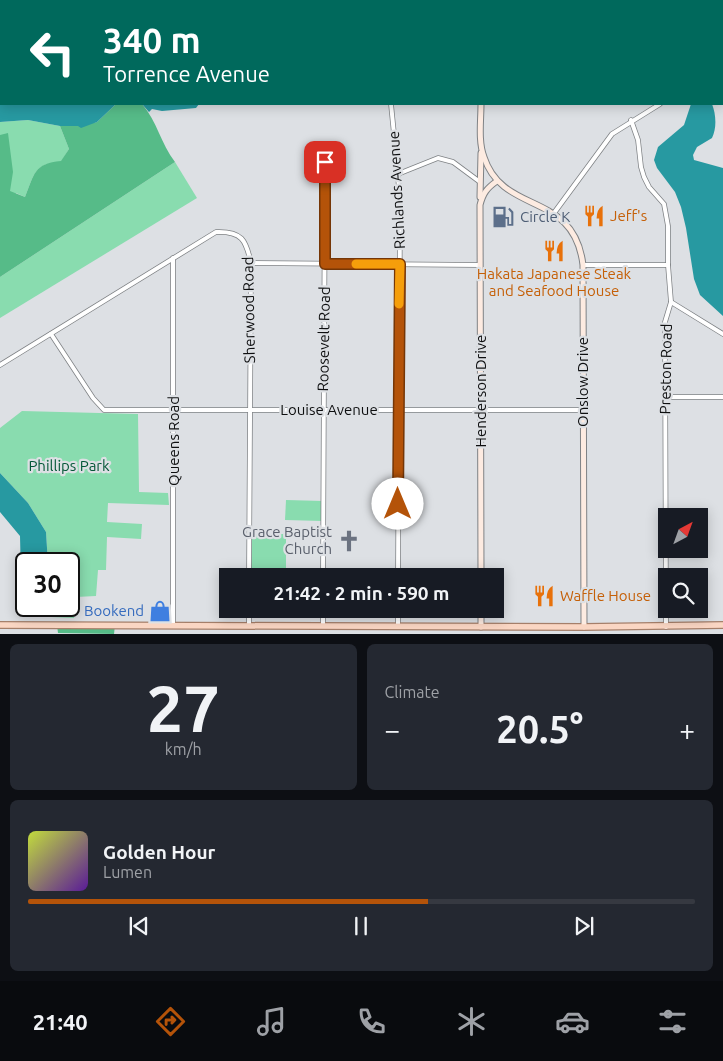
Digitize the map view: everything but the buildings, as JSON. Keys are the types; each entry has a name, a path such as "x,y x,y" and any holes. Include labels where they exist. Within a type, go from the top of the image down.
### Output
{"main road":[{"name":"Henderson Drive","path":"481,105 481,568"},
{"name":"Henderson Drive","path":"481,142 483,157 497,181"},
{"name":"Onslow Drive","path":"497,181 508,191 554,213 566,223 581,250 583,265 584,627"},
{"path":"480,205 482,195 487,188 497,181"},
{"path":"481,618 481,627"},
{"path":"0,625 666,627 723,625"}],"street":[{"name":"Richlands Avenue","path":"391,105 400,209 398,568"},
{"path":"554,213 604,142 631,120 658,105"},
{"name":"Preston Road","path":"631,120 638,140 644,177 649,187 664,204 668,226 671,302 665,322 666,627"},
{"path":"398,174 438,158 453,162 480,182"},
{"name":"Roosevelt Road","path":"323,568 325,162"},
{"name":"Sherwood Road","path":"0,365 216,232 232,231 242,238 248,246 251,263 249,568"},
{"name":"Queens Road","path":"173,258 173,625"},
{"path":"251,263 480,265"},
{"path":"583,265 668,264"},
{"path":"671,302 723,334"},
{"name":"Louise Avenue","path":"51,334 93,398 104,410 584,410"},
{"path":"664,397 723,397"},
{"path":"249,618 249,625"},
{"path":"323,618 323,625"},
{"path":"398,618 398,626"}],"green space":[{"path":"115,105 143,105 152,118 175,162 0,277 0,135 8,133 13,172 10,191 25,197 33,176 40,167 52,162 61,161 69,149 60,126 78,126 97,122"},
{"path":"28,120 60,126 69,149 61,162 45,165 36,172 25,197 16,193 0,232 0,122"},
{"path":"175,162 197,198 0,318 0,277"},
{"name":"Phillips Park","path":"22,411 138,414 139,492 168,493 169,505 108,503 107,522 142,524 141,539 107,537 106,570 98,570 96,596 80,597 80,552 47,552 46,532 28,503 0,473 0,428"},
{"path":"286,500 323,501 323,521 285,520"},
{"path":"249,534 286,534 286,568 249,568"},
{"path":"57,625 115,625 114,634 58,633"}],"water":[{"path":"0,105 115,105 97,122 81,128 78,126 60,126 28,120 0,122"},
{"path":"143,105 198,105 196,108 162,111 152,109 149,112"},
{"path":"691,105 712,105 715,130 712,138 697,147 693,155 694,160 723,168 723,316 700,295 694,279 681,207 675,192 657,168 654,160 658,147 684,125"},
{"path":"0,473 28,503 46,532 47,552 20,552 20,536 0,512"}],"slow traffic":[{"path":"356,264 400,264 399,304"}],"place":[{"name":"Jeff's","path":"594,216"},
{"name":"Circle K","path":"503,217"},
{"name":"Hakata Japanese Steak and Seafood House","path":"554,251"},
{"name":"Grace Baptist Church","path":"349,541"},
{"name":"Waffle House","path":"544,596"},
{"name":"Bookend","path":"160,611"}],"route":[{"path":"325,162 325,264 400,264 398,504"}]}
